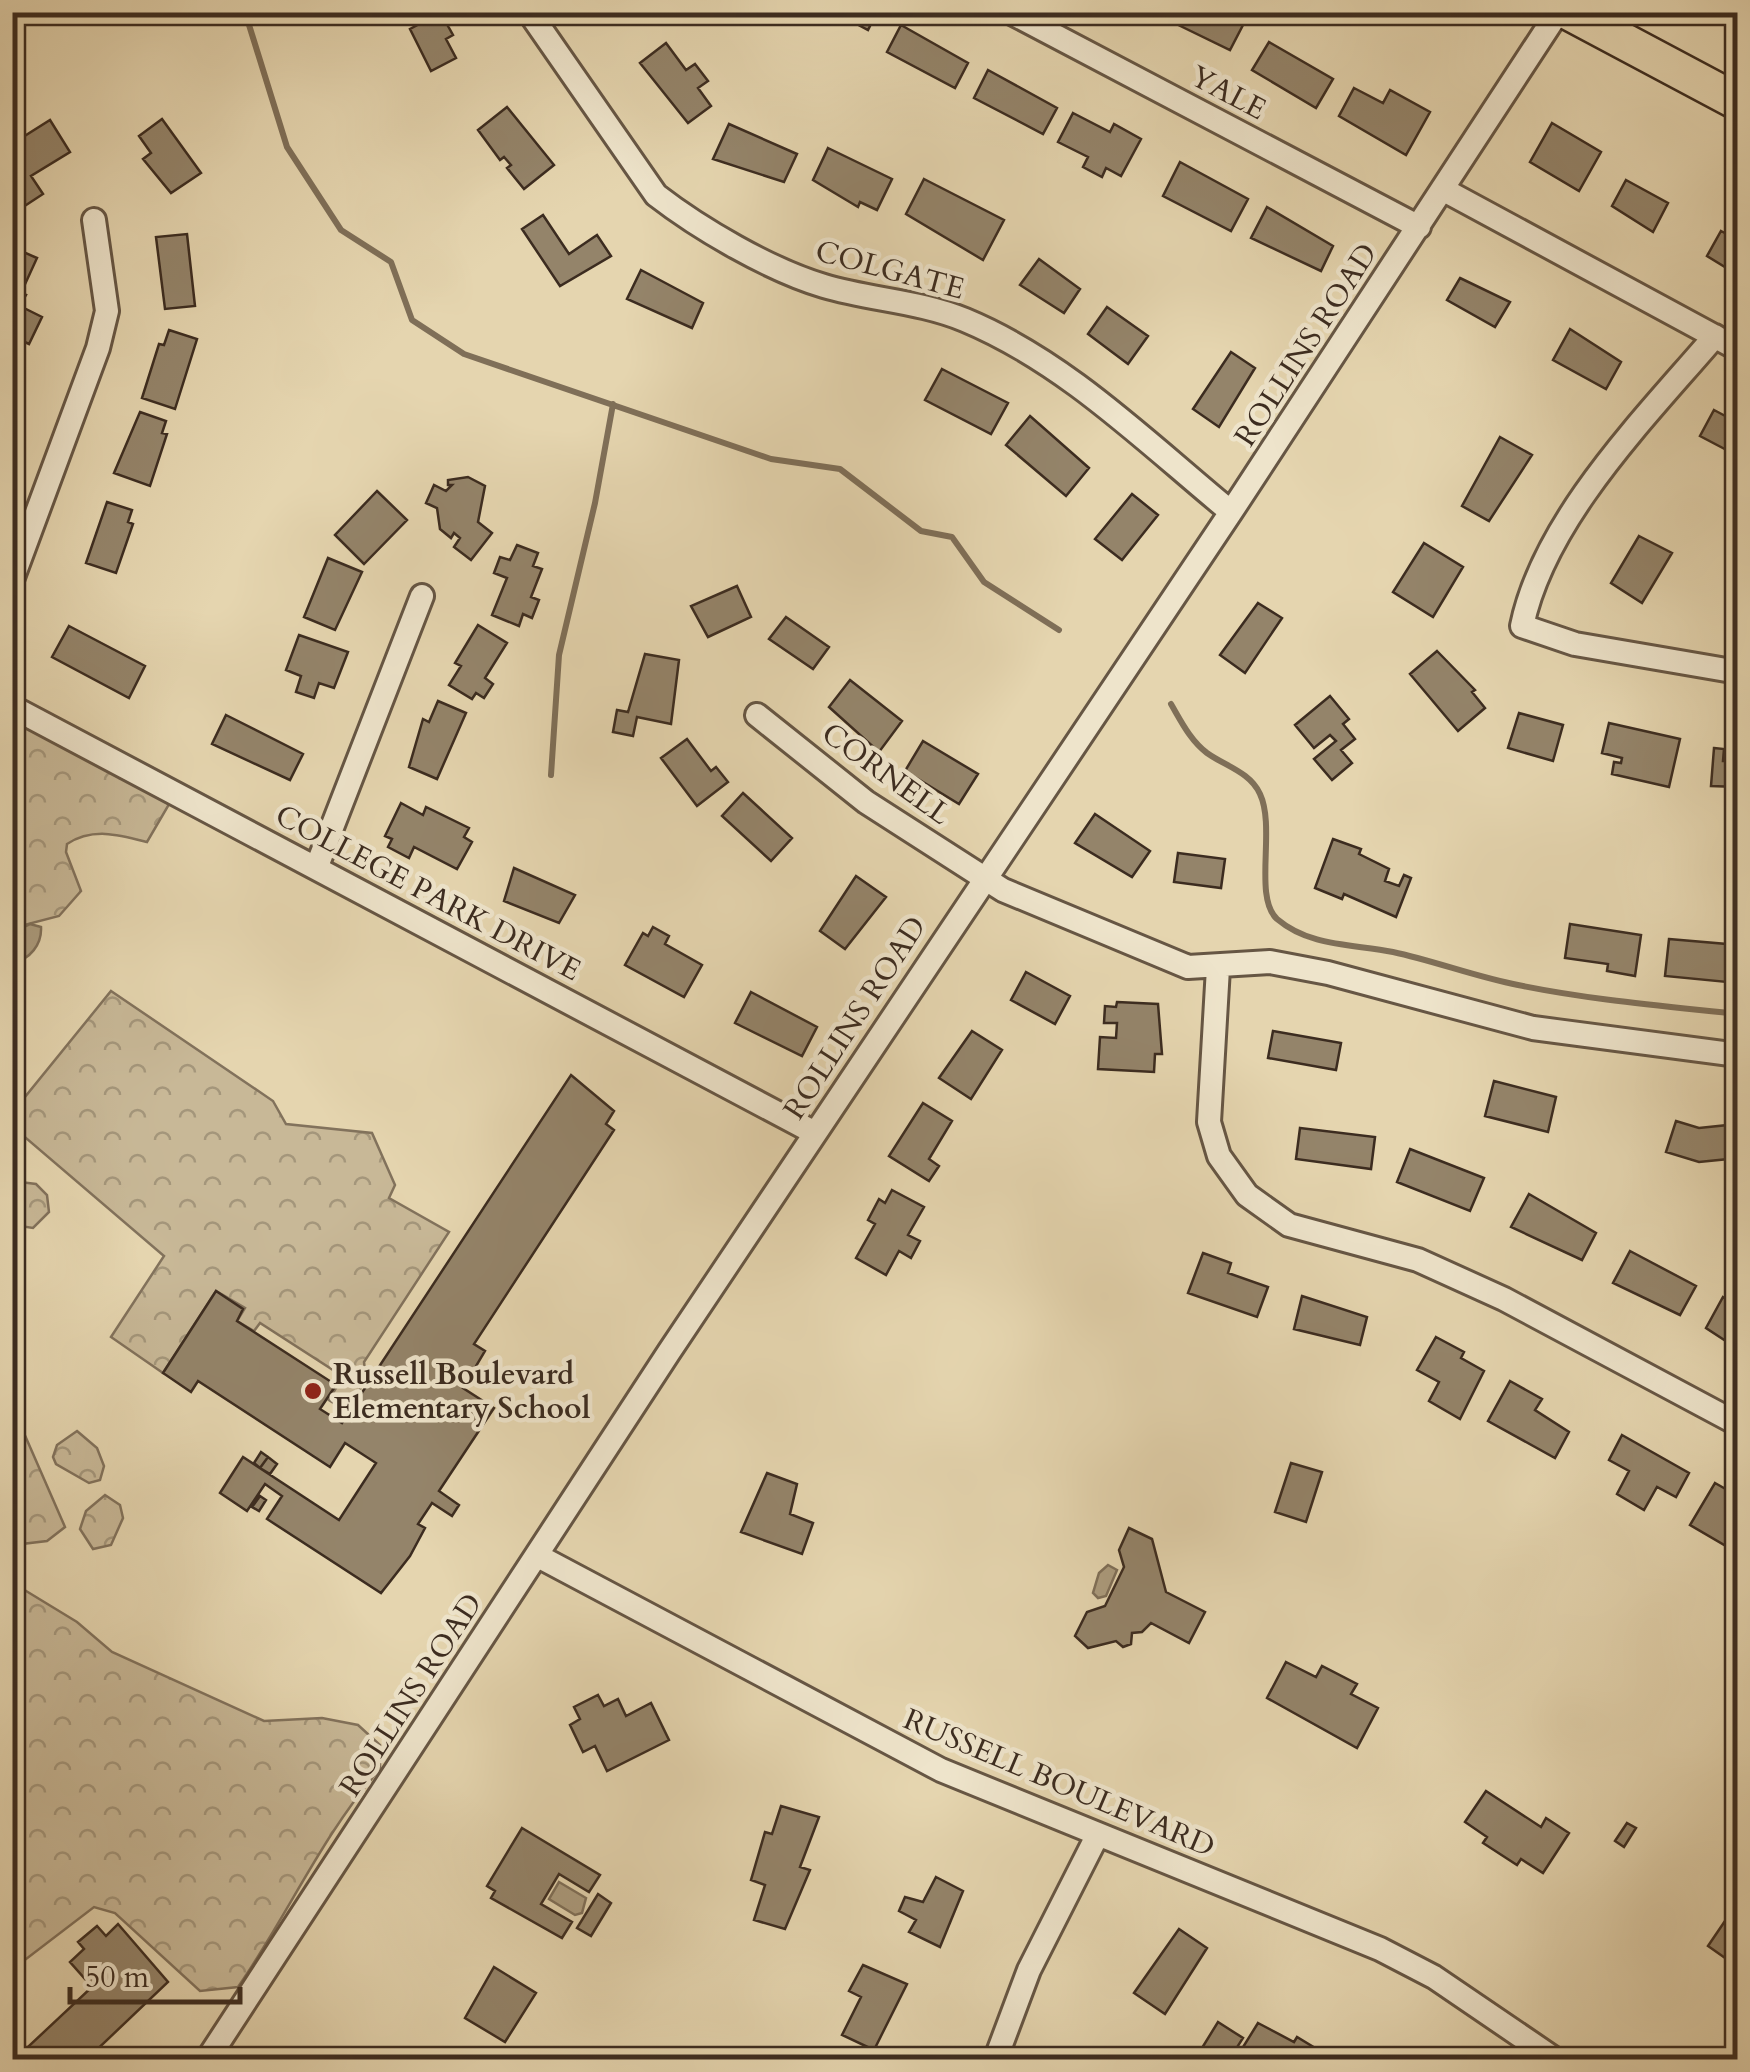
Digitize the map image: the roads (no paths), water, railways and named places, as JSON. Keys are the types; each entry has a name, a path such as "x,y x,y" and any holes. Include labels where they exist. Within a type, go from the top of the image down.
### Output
{"main road":[{"path":"1569,12 1738,102"}],"street":[{"name":"COLGATE","path":"529,12 656,195 681,214 791,274 823,286 925,305 1038,358 1078,386 1230,512"},
{"name":"YALE","path":"1010,12 1419,227"},
{"name":"ROLLINS ROAD","path":"208,2060 982,878 1230,512 1558,12"},
{"path":"1444,190 1738,348"},
{"path":"12,580 98,348 107,312 106,278 94,220"},
{"path":"1714,336 1613,456 1538,576 1522,626 1575,644 1738,672"},
{"path":"317,866 422,596"},
{"name":"COLLEGE PARK DRIVE","path":"12,706 815,1133"},
{"name":"CORNELL","path":"757,716 866,802 982,878 1014,896 1188,968 1270,962 1328,972 1533,1028 1738,1055"},
{"path":"1218,968 1210,1122 1219,1156 1248,1194 1290,1225 1418,1260 1487,1292 1738,1424"},
{"name":"RUSSELL BOULEVARD","path":"538,1556 938,1768 1380,1950 1434,1977 1556,2060"},
{"path":"996,2058 1029,1970 1097,1836"}],"waterway":[{"path":"245,12 287,147 341,230 391,262 412,320 464,354 771,459 840,469 921,531 952,537 984,582 1059,630"},
{"path":"551,775 559,655 595,503 613,404"},
{"path":"1171,704 1201,748 1256,786 1266,825 1266,895 1277,919 1290,928 1318,940 1393,952 1518,985 1600,999 1738,1014"}],"place":[{"name":"Russell Boulevard Elementary School","path":"313,1391"}]}
